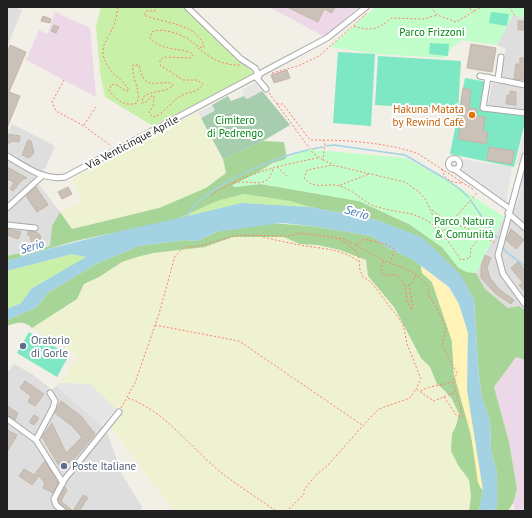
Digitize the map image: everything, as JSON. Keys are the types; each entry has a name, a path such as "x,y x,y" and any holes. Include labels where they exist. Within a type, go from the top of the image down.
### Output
{"street":[{"path":"186,7 246,62 255,68 266,90"},
{"name":"Via Venticinque Aprile","path":"7,156 42,176 57,179 65,177 258,76 327,38 367,10"},
{"path":"498,79 501,57"},
{"path":"480,76 525,85"},
{"path":"488,77 483,108 525,113"},
{"path":"525,156 499,248 498,261 503,274 525,304"},
{"path":"454,169 509,211 525,228"},
{"path":"7,208 42,176"},
{"path":"7,225 35,228"},
{"path":"36,440 53,408 55,401 50,393"},
{"path":"63,511 56,505 54,499 63,482 118,413"},
{"path":"7,420 36,440 63,482"}],"path":[{"path":"118,7 114,25 104,42 103,47 106,64 112,73 123,80 129,90 126,92 115,84 108,88 122,103 130,105 137,103 138,98 133,76 133,65 136,64 139,65 147,83 171,83 173,86 170,89 148,94 143,97 142,103 145,103 151,96 154,96 154,106 150,113 153,117 160,114 181,96 194,93 203,84 197,80 183,80 160,65 160,60 164,57 191,58 193,56 190,52 162,47 155,44 150,38 152,32 161,31 179,35 188,39 206,55 231,65 241,65 246,62"},
{"path":"156,7 155,11 146,11 144,15 158,21 173,23 194,32 198,35 204,45 203,48 198,48"},
{"path":"431,7 436,15"},
{"path":"466,7 475,11"},
{"path":"353,26 363,30 374,29 384,26 391,18 424,19 436,15 459,22 465,16 481,7"},
{"path":"509,7 516,17"},
{"path":"270,74 298,66 319,56 353,26 367,10"},
{"path":"64,80 52,102 56,110 84,126 111,145"},
{"path":"266,90 278,104 299,136 318,158 332,165 405,182 419,192 431,209 439,229 461,260 470,258 471,248 480,238 480,235"},
{"path":"278,104 283,104 310,140 362,141 408,150 416,153 477,192 444,231 412,214 372,205 340,186"},
{"path":"84,126 96,107"},
{"path":"323,140 325,143 323,160"},
{"path":"211,196 232,183 277,166 318,158"},
{"path":"332,165 307,170 304,178 308,183 316,186 340,186 370,173"},
{"path":"277,166 287,176"},
{"path":"232,183 242,181 264,182 269,179 273,168"},
{"path":"442,169 443,175 449,181 464,183"},
{"path":"431,209 450,223 496,243"},
{"path":"118,413 128,398 155,325 175,256 184,247 200,246 237,235 288,236 301,233 344,239 383,260 416,274 429,288 428,294 440,314 446,329 442,346 457,373 453,382 463,416 457,416 444,397"},
{"path":"261,236 302,246 327,248 350,255 359,262"},
{"path":"287,511 304,494 304,490 316,474 328,465 379,409 410,398 421,379 407,344 403,324 371,282 363,277 355,250 337,238"},
{"path":"356,245 364,239 385,244 395,249 390,263"},
{"path":"383,260 381,271 383,275 397,275 403,280 406,286 409,307 412,310 409,285 413,282 416,274"},
{"path":"155,325 239,341 363,426"},
{"path":"420,391 425,388 437,387 453,382"},
{"path":"416,389 434,401 456,392"},
{"path":"128,398 139,402 156,413 223,474 276,511"}],"shaded area":[{"path":"7,7 14,7 22,10 7,47"},
{"path":"269,7 358,7 325,37"},
{"path":"55,12 90,28 96,97 26,60 39,30 48,34"},
{"path":"513,15 525,17 525,113 488,105 492,83 498,84 506,49 497,45"},
{"path":"255,83 262,91 246,99 241,90"},
{"path":"212,105 215,110 201,118 198,112"},
{"path":"12,124 55,146 45,169 34,178 60,212 52,226 50,246 7,256 7,133"},
{"path":"525,129 525,149 520,165 516,164"},
{"path":"525,139 525,310 519,306 508,308 485,289 476,273 504,217 519,169"},
{"path":"462,159 512,167 506,203 460,169"},
{"path":"519,186 523,187 517,208 513,206"},
{"path":"516,357 525,360 525,511 515,511 513,503 517,489 509,442 494,387"},
{"path":"14,364 32,374 52,390 56,386 102,426 108,435 123,476 142,507 140,511 7,511 7,373"},
{"path":"59,383 90,384 116,409 102,426 56,386"}],"green space":[{"path":"101,7 185,7 218,41 255,74 153,126 105,97 100,72 96,26"},
{"name":"Parco Frizzoni","path":"375,7 525,7 525,17 513,15 497,45 462,40 452,48 445,58 376,54 330,47"},
{"path":"491,12 509,14 507,26 489,23"},
{"path":"430,43 449,44 448,56 429,54"},
{"path":"338,52 375,54 371,126 333,123"},
{"path":"378,56 461,61 458,110 375,105"},
{"path":"465,78 488,82 484,106 525,114 525,122 514,167 450,154"},
{"name":"Cimitero di Pedrengo","path":"262,91 290,125 263,141 223,159 201,118 214,111 212,105 228,96 231,101 244,96 247,99"},
{"path":"198,112 223,159 226,173 206,188 159,208 72,229 60,212 83,201 72,179"},
{"path":"263,141 284,142 287,159 273,163 233,187 261,184 359,201 409,224 442,247 459,268 467,272 476,273 485,289 508,308 519,306 525,310 525,360 516,357 494,387 509,442 517,489 513,503 508,511 495,511 497,505 497,473 491,450 490,420 482,398 479,377 474,299 422,238 377,220 310,207 290,201 244,194 217,201 175,220 75,241 7,261 7,256 50,246 52,226 60,212 72,229 159,208 206,188 226,173 223,159"},
{"name":"Parco Natura & Comuniità","path":"305,149 406,158 451,182 504,217 476,273 467,272 459,268 442,247 409,224 359,201 261,184 236,187 232,185"},
{"path":"244,194 290,201 310,207 241,203 175,220 217,201"},
{"path":"269,223 312,226 372,236 388,248 412,259 421,266 422,273 432,282 452,341 454,374 471,435 480,487 483,490 479,511 469,511 471,496 469,480 458,465 451,451 452,434 459,414 452,399 437,384 430,367 421,358 394,307 368,276 366,260 340,250 318,245 300,244 284,237 233,237 205,247 153,253 122,262 99,277 84,284 77,299 32,328 23,323 7,326 7,320 35,308 49,292 96,264 139,246 185,240 198,241 216,232"},
{"path":"233,237 284,237 289,240 340,250 366,260 368,276 394,307 421,358 430,367 437,384 452,399 459,413 456,426 452,434 453,457 469,480 471,496 469,511 174,511 110,426 120,413 90,384 59,383 64,378 78,356 32,328 76,300 84,284 99,277 122,262 137,257 153,253 205,247"},
{"path":"72,254 87,257 31,289 21,303 7,309 7,271"},
{"path":"29,332 69,355 57,377 17,353"}],"sand":[{"path":"421,266 449,288 459,304 468,333 467,390 483,490 478,483 471,435 454,374 452,341 432,282 422,273"}],"water":[{"path":"241,203 310,207 377,220 423,238 460,274 474,299 479,377 482,398 490,420 491,450 497,473 497,505 495,511 479,511 483,490 467,390 468,333 459,304 449,287 412,259 388,248 372,236 312,226 282,223 216,232 198,241 185,240 139,246 96,264 49,292 35,308 7,320 7,309 21,303 31,289 86,257 72,254 7,271 7,261 94,237"}],"building":[{"path":"287,7 335,7 332,13 324,9 318,22"},
{"path":"43,16 51,19 50,23 41,21"},
{"path":"518,21 525,21 525,30 518,30"},
{"path":"54,25 59,27 56,33 51,31"},
{"path":"471,44 496,48 492,72 467,68"},
{"path":"10,45 26,52 9,92 20,96 7,128 7,53"},
{"path":"520,58 525,58 525,80 514,79 516,64 520,64"},
{"path":"287,70 290,78 274,83 271,75"},
{"path":"463,88 471,90 469,108 477,109 476,116 485,117 483,131 488,132 486,144 458,139 461,124 458,124"},
{"path":"510,91 516,92 516,105 506,104 507,95 510,96"},
{"path":"7,134 20,136 19,142 13,141 7,144"},
{"path":"28,140 31,141 34,153 29,158 22,155"},
{"path":"489,147 514,151 512,164 487,160"},
{"path":"7,167 27,178 22,180 13,191 10,189 14,182 7,179"},
{"path":"36,187 48,205 37,212 26,196"},
{"path":"68,187 72,194 62,199 58,192"},
{"path":"7,229 21,232 18,239 7,235"},
{"path":"511,229 524,240 516,249 506,240"},
{"path":"28,231 36,232 40,235 41,239 31,242 30,235 28,236"},
{"path":"485,255 491,258 487,267 490,278 500,290 514,300 511,304 496,294 481,278 481,266"},
{"path":"518,262 525,270 525,292 519,285 523,283 511,268"},
{"path":"25,381 44,394 35,406 28,402 31,396 20,388"},
{"path":"61,401 81,416 95,434 75,458 61,469 42,437 52,423 66,453 82,437 72,426 55,413"},
{"path":"7,406 18,413 15,420 7,415"},
{"path":"34,415 39,418 34,425 29,422"},
{"path":"7,430 17,435 7,452"},
{"path":"45,461 58,483 53,493 43,488 45,483 39,476 32,485 19,476 24,469 34,475"},
{"path":"65,487 67,490 61,501 73,511 67,511 59,503 58,499"},
{"path":"83,495 88,498 79,511 73,511"}],"waterway":[{"path":"326,146 334,145 405,155 444,178 461,190 469,198"},
{"path":"312,149 323,147"},
{"path":"185,218 199,201 223,184 250,170 280,158 308,150"},
{"path":"471,201 497,238"},
{"path":"503,248 525,266"}],"place":[{"name":"Hakuna Matata by Rewind Cafè","path":"472,115"},
{"name":"Oratorio di Gorle","path":"23,346"},
{"name":"Poste Italiane","path":"64,466"}],"water label":[{"name":"Serio","path":"357,212"},
{"name":"Serio","path":"32,246"}]}
